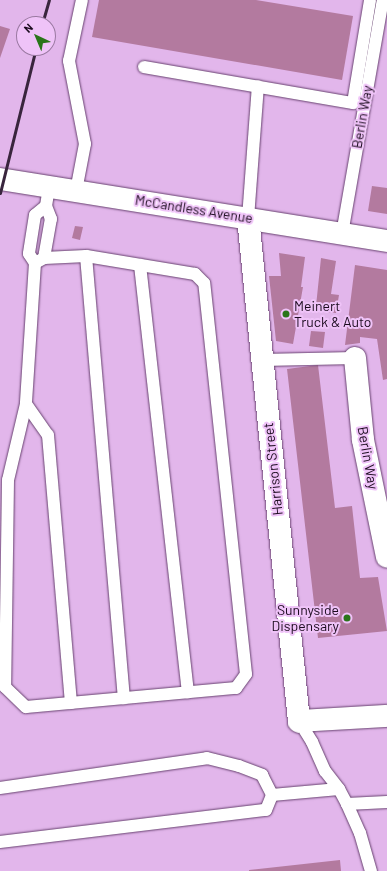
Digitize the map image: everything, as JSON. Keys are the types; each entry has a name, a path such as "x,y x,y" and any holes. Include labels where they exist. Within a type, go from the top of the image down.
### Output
{"street":[{"name":"McCandless Avenue","path":"0,179 47,196 76,191 387,241"},
{"name":"Harrison Street","path":"248,218 299,721"},
{"name":"Berlin Way","path":"355,358 363,440 387,557"},
{"path":"299,721 387,716"}],"lane":[{"path":"76,191 85,144 69,61 82,0"},
{"path":"144,66 353,103 370,0"},
{"name":"Berlin Way","path":"342,234 382,0"},
{"path":"248,218 258,86"},
{"path":"40,260 26,404 8,480 4,687 26,707 236,688 246,674 204,283 195,274 86,256 40,260 29,254 35,215 47,196"},
{"path":"86,256 124,698"},
{"path":"140,265 188,692"},
{"path":"262,360 355,358"},
{"path":"26,404 48,435 71,703"},
{"path":"299,721 312,742 324,771 339,789 347,804 360,833 371,871"},
{"path":"0,788 207,758 239,766 262,775 272,795 266,810 0,842"},
{"path":"272,795 339,789"},
{"path":"347,804 387,802"}],"building":[{"path":"99,0 256,0 353,16 342,80 92,37"},
{"path":"0,26 10,29 0,58"},
{"path":"372,186 387,188 387,214 368,211"},
{"path":"75,226 83,227 80,240 72,238"},
{"name":"Meinert Truck & Auto","path":"279,253 305,257 301,287 303,287 293,344 276,341 269,276 281,276"},
{"path":"321,258 336,261 331,294 339,295 336,313 325,312 325,308 316,306"},
{"path":"355,265 387,270 387,379 383,380 377,339 360,337 360,343 345,345"},
{"path":"311,331 325,332 323,348 309,346"},
{"path":"318,365 335,508 352,506 360,578 378,577 387,631 318,638 287,369"},
{"path":"340,860 341,871 249,871 249,870"}],"railway":[{"path":"44,16 49,0"},
{"path":"0,193 34,56"}],"place":[{"name":"Meinert Truck & Auto","path":"286,314"},
{"name":"Sunnyside Dispensary","path":"347,618"}]}
